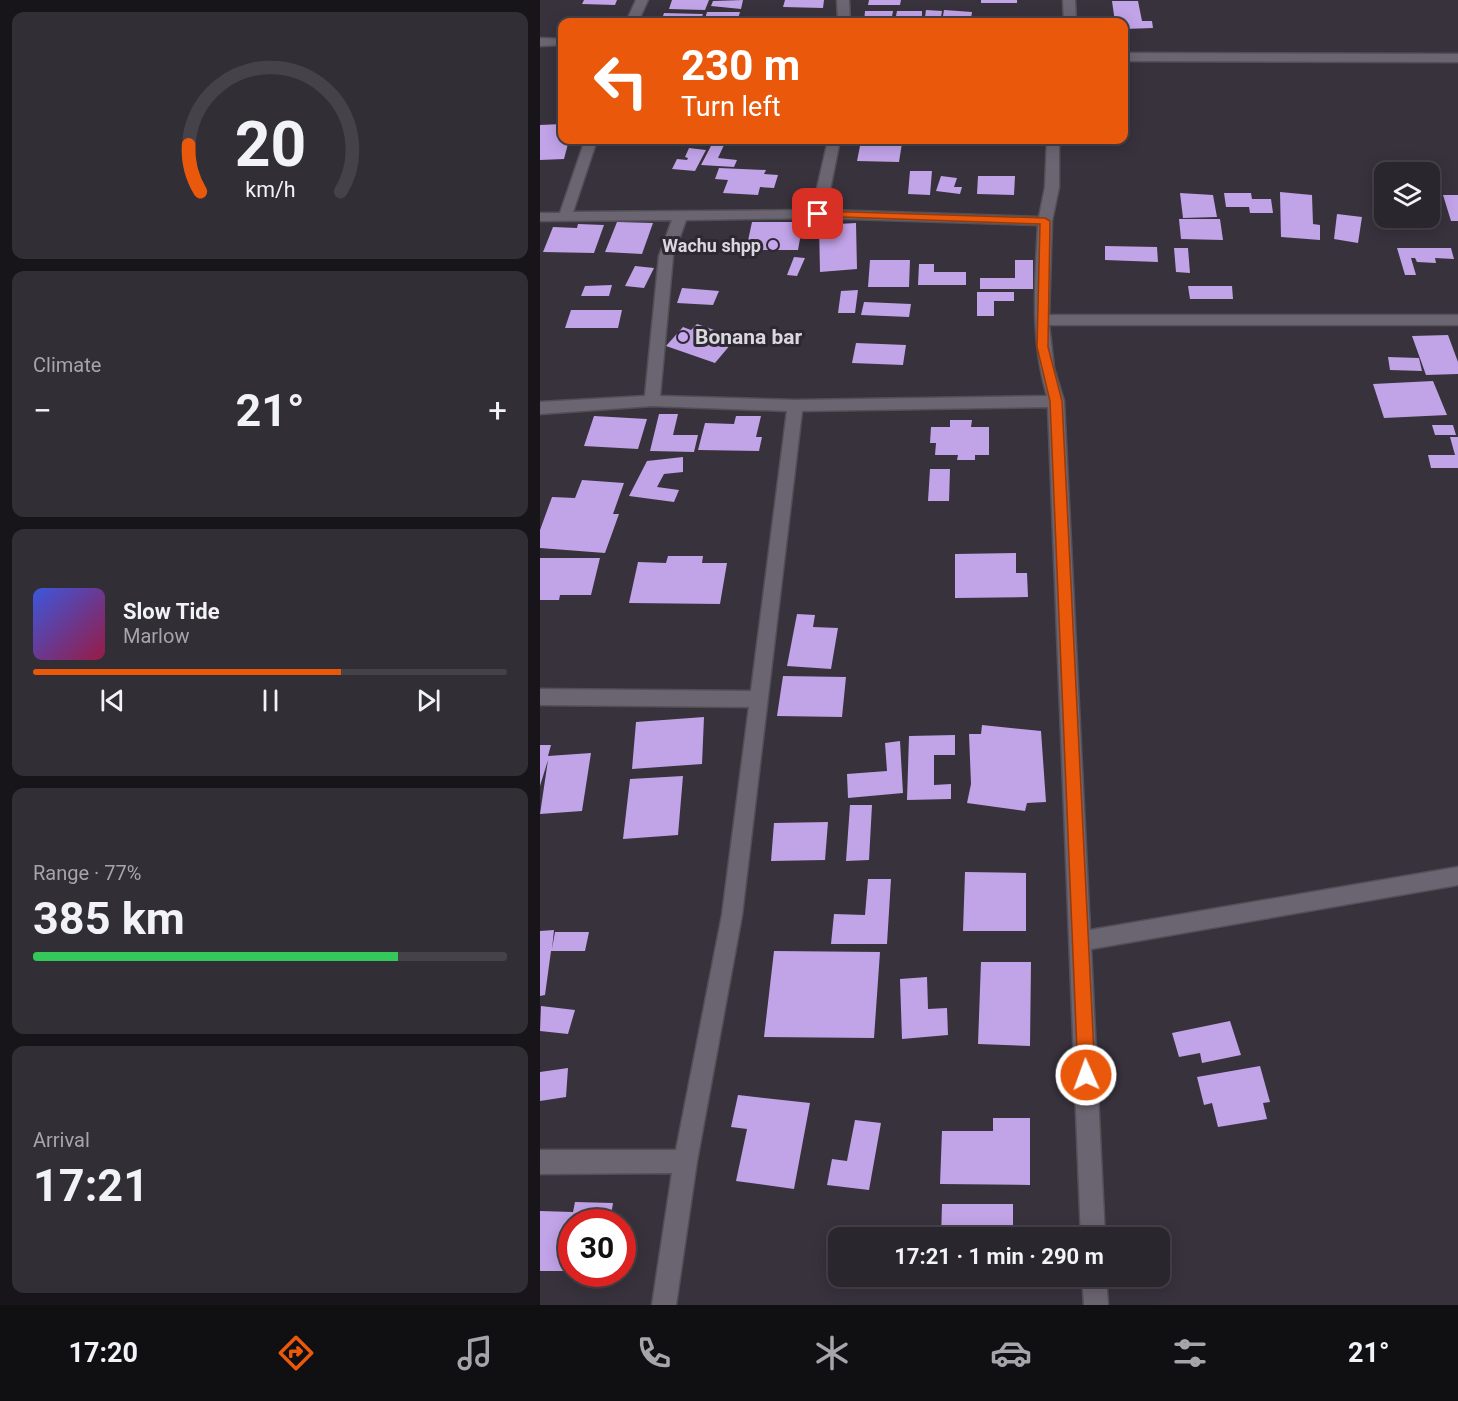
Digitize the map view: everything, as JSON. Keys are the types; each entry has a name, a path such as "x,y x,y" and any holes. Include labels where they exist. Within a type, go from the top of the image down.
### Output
{"street":[{"path":"634,18 642,0"},
{"path":"843,0 844,18"},
{"path":"1069,0 1070,18"},
{"path":"540,42 558,42"},
{"path":"1128,57 1458,58"},
{"path":"566,217 590,144"},
{"path":"818,214 833,144"},
{"path":"1053,144 1052,187 1045,221 1041,320 1046,368 1056,401 1093,1227"},
{"path":"540,217 818,214 1045,221"},
{"path":"652,401 666,256 680,217"},
{"path":"1041,320 1458,320"},
{"path":"540,408 652,401 795,406 1056,401"},
{"path":"664,1305 686,1161 732,915 795,406"},
{"path":"540,697 759,699"},
{"path":"1081,942 1458,876"},
{"path":"540,1162 686,1161"},
{"path":"1095,1287 1096,1305"}],"building":[{"path":"584,0 617,0 615,5 582,4"},
{"path":"672,0 709,0 705,10 669,9"},
{"path":"743,0 741,9 711,6 713,1"},
{"path":"785,0 824,0 823,8 783,7"},
{"path":"869,0 901,0 900,5 868,5"},
{"path":"981,0 1017,0 1017,3 981,3"},
{"path":"1112,1 1138,1 1142,21 1152,21 1153,28 1128,29 1128,18 1114,18"},
{"path":"926,10 942,11 941,17 925,17"},
{"path":"944,10 972,12 971,18 943,18"},
{"path":"865,11 893,11 892,18 864,18"},
{"path":"897,11 922,11 922,17 896,16"},
{"path":"707,12 740,12 738,18 705,18"},
{"path":"664,13 703,14 702,18 662,18"},
{"path":"743,16 767,16 767,18 743,18"},
{"path":"558,124 558,144 568,144 564,159 540,160 540,125"},
{"path":"712,144 724,145 718,158 737,160 734,167 701,165"},
{"path":"860,144 902,144 899,162 857,161"},
{"path":"689,148 706,150 695,171 672,169 677,159 687,160 688,158 685,157"},
{"path":"719,168 766,170 764,174 778,175 774,188 760,187 758,195 723,193 728,180 715,179"},
{"path":"910,171 932,171 930,195 908,194"},
{"path":"941,176 957,178 954,187 962,187 960,194 936,191"},
{"path":"978,176 1015,176 1014,195 977,194"},
{"path":"1280,192 1312,195 1313,224 1320,225 1320,240 1281,237"},
{"path":"1180,193 1213,195 1217,217 1183,218"},
{"path":"1224,193 1251,193 1252,199 1271,199 1273,213 1250,213 1249,207 1226,207"},
{"path":"1443,195 1458,195 1458,221 1451,221"},
{"path":"1337,214 1362,217 1358,243 1334,239"},
{"path":"1179,219 1220,219 1223,240 1181,239"},
{"path":"617,222 653,223 642,254 605,252"},
{"path":"752,222 803,222 798,250 746,250"},
{"path":"856,223 857,269 820,272 819,225"},
{"path":"578,224 604,225 594,253 543,252 553,227 577,228"},
{"path":"1105,246 1157,247 1158,262 1105,260"},
{"path":"1174,248 1188,248 1190,273 1176,272"},
{"path":"1397,248 1451,248 1454,259 1435,258 1436,263 1417,262 1415,258 1411,258 1416,275 1405,275"},
{"path":"794,257 805,258 797,276 787,275"},
{"path":"870,260 910,260 909,287 868,287"},
{"path":"1015,260 1033,260 1033,289 980,289 980,278 1015,278"},
{"path":"919,264 934,264 934,272 966,272 966,285 918,285"},
{"path":"635,266 654,268 644,288 625,286"},
{"path":"612,285 609,296 581,296 585,286"},
{"path":"1188,286 1232,286 1233,299 1190,299"},
{"path":"682,288 719,291 713,305 677,303"},
{"path":"858,290 855,313 838,313 841,291"},
{"path":"977,292 1014,292 1014,301 994,301 994,316 977,316"},
{"path":"864,302 911,304 909,317 861,315"},
{"path":"571,310 622,310 618,328 565,328"},
{"path":"697,324 717,331 712,337 731,344 715,363 666,346 683,327 691,330"},
{"path":"1448,335 1458,362 1458,374 1426,375 1412,336"},
{"path":"856,343 906,345 903,365 852,363"},
{"path":"1388,357 1419,358 1422,371 1390,370"},
{"path":"1433,381 1447,415 1384,418 1373,384"},
{"path":"659,414 678,414 673,435 698,435 694,452 650,451"},
{"path":"594,416 647,419 638,449 584,446"},
{"path":"736,416 761,416 756,437 762,437 759,451 698,450 705,423 734,424"},
{"path":"950,420 972,420 971,427 989,427 989,455 975,455 975,460 957,460 958,455 935,455 936,443 930,443 931,427 950,427"},
{"path":"1432,425 1453,425 1456,435 1435,435"},
{"path":"1450,437 1458,437 1458,468 1431,468 1428,455 1455,455"},
{"path":"683,457 683,472 664,474 657,487 679,490 674,502 629,496 647,461"},
{"path":"930,469 950,469 949,501 928,501"},
{"path":"582,480 624,483 613,514 619,514 605,553 540,548 540,530 552,497 575,498"},
{"path":"1016,553 1016,573 1027,573 1028,597 955,598 955,554"},
{"path":"668,556 703,556 702,563 727,563 720,604 629,603 638,562 666,563"},
{"path":"540,558 600,558 591,595 560,595 559,600 540,600"},
{"path":"797,614 815,615 813,627 838,628 831,669 787,666"},
{"path":"783,676 846,677 842,717 777,716"},
{"path":"704,717 702,764 632,769 636,722"},
{"path":"982,725 1041,731 1046,802 1027,803 1025,811 967,803 971,784 969,734 981,734"},
{"path":"955,735 955,755 934,755 934,785 951,784 951,799 907,800 909,736"},
{"path":"900,741 903,793 848,798 847,774 887,771 885,743"},
{"path":"540,745 551,745 548,756 591,753 582,811 540,814 548,760 540,786"},
{"path":"683,776 678,835 623,839 630,779"},
{"path":"850,805 872,805 869,860 846,861"},
{"path":"828,822 825,860 771,861 774,823"},
{"path":"965,872 1026,873 1026,931 963,931"},
{"path":"868,879 891,879 887,944 831,944 834,914 865,915"},
{"path":"554,930 552,949 555,932 589,932 585,951 551,951 545,995 540,996 540,931"},
{"path":"774,951 880,952 874,1038 764,1037"},
{"path":"981,962 1031,962 1030,1046 978,1044"},
{"path":"927,977 928,1009 947,1008 948,1035 902,1039 900,979"},
{"path":"541,1006 575,1010 568,1034 540,1031"},
{"path":"1230,1021 1241,1055 1202,1063 1200,1053 1179,1057 1172,1033"},
{"path":"1260,1066 1270,1102 1263,1103 1267,1119 1218,1127 1212,1103 1204,1105 1197,1077"},
{"path":"568,1068 566,1097 540,1101 540,1072"},
{"path":"738,1095 810,1103 794,1189 736,1181 747,1129 731,1127"},
{"path":"993,1118 1030,1118 1030,1185 940,1184 942,1131 993,1131"},
{"path":"855,1120 881,1123 869,1190 827,1185 832,1159 847,1161"},
{"path":"575,1202 613,1203 612,1209 574,1209"},
{"path":"942,1204 1013,1204 1013,1227 941,1227"},
{"path":"540,1211 558,1212 558,1271 540,1271"},
{"path":"939,1287 1013,1287 1013,1289 939,1289"}],"place":[{"name":"Wachu shpp","path":"773,245"},
{"name":"Bonana bar","path":"683,337"}],"route":[{"path":"818,214 951,216 1045,221 1042,347 1056,401 1086,1075"}]}
